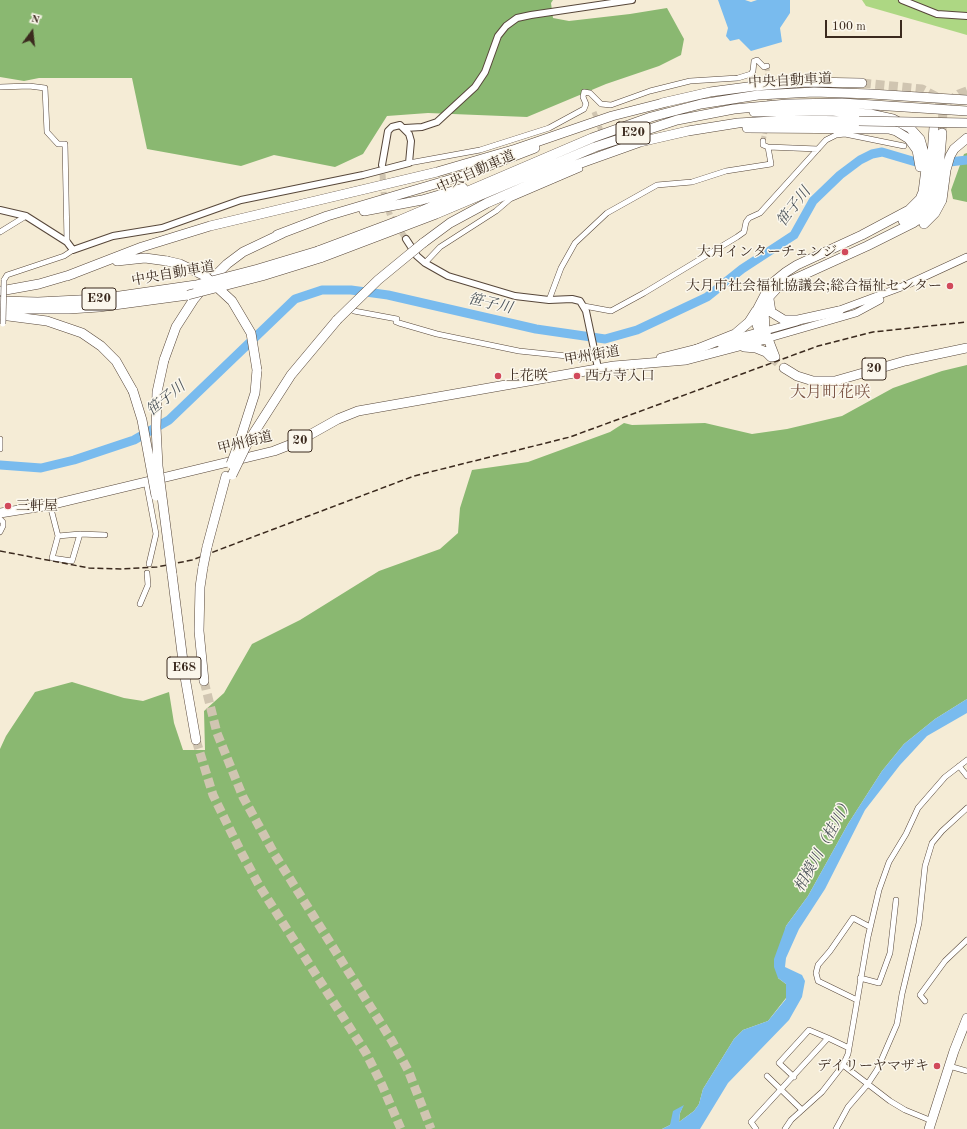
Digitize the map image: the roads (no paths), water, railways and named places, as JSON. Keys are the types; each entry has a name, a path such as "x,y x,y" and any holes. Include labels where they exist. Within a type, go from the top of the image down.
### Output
{"highway":[{"path":"67,276 142,248 210,226 437,172 516,149 631,110 710,92 755,86 807,82 862,83"},
{"name":"中央自動車道","path":"0,309 45,310 99,307 188,295 262,276 436,205 562,149 622,126 676,110 758,95 842,93 967,100"},
{"path":"171,574 158,466 156,427 157,392 164,360 176,327 204,286 243,252 277,235 321,218 462,176 586,128 667,102"},
{"name":"中央自動車道","path":"0,301 38,302 99,299 138,295 196,285 319,254 436,214 588,150 644,129 704,114 734,109 787,104 842,103 967,111"},
{"path":"644,129 727,114 830,111 870,114 893,119 910,128 925,160 931,185 939,206 927,222 916,228 892,240 867,246 786,282 773,291 769,297 763,315 764,334"},
{"path":"243,443 291,375 338,320 378,280 450,223 487,203 570,167 640,142 688,131 738,123 790,120 967,123"},
{"path":"640,142 715,130 775,128 889,130 903,134 916,142"},
{"path":"695,350 735,334 749,322 770,285 786,272 862,235 897,224 918,212 927,202 931,185 938,133"},
{"path":"931,185 946,170 950,156 954,149 966,139"},
{"path":"277,235 328,218 442,194 479,182 562,149"},
{"path":"0,291 39,284 125,260 145,258 167,260 180,264 205,276 232,301 251,333 257,370 255,393 243,443"},
{"path":"769,297 771,312 784,320 798,320 839,311"},
{"path":"736,347 756,348 773,357 764,334 757,325 756,310"},
{"path":"1,322 47,322 82,333 101,346 116,361 134,391 142,420 171,574"},
{"name":"甲州街道","path":"0,513 50,505 283,448 297,442 338,419 358,411 597,364 632,364 686,360 736,347 764,334"},
{"name":"甲州街道","path":"632,364 764,334"},
{"name":"20","path":"784,368 797,376 813,382 835,381 905,361 967,348"},
{"name":"E68","path":"204,681 199,631 200,594 203,567 210,532 229,476 243,443"},
{"name":"E68","path":"171,574 196,740"},
{"path":"931,1125 949,1066 967,1018"}],"main road":[{"name":"甲州街道","path":"764,334 839,311 904,286 967,257"},
{"name":"甲州街道","path":"764,334 856,313 904,286"}],"street":[{"path":"382,165 388,131 392,126 398,125 405,128 422,127 437,122 475,87 485,72 498,36 506,26 517,18 632,0"},
{"path":"902,0 937,14 967,16"},
{"path":"1,322 4,280 7,274 64,256 73,250 113,236 162,228 241,200 363,175 409,163 480,150 549,128 584,109 586,104 583,97 584,92 590,93 601,104 611,105 650,91 690,81 732,79 744,76 753,71 754,61 757,60 764,67 767,66"},
{"path":"0,87 29,86 45,88 47,132 58,144 65,144 67,242"},
{"path":"405,128 411,141 409,163"},
{"path":"585,308 611,310 644,293 737,237 744,232 746,222 749,218 760,213 826,140 836,135 845,134 904,146"},
{"path":"763,141 763,145 768,147 818,149"},
{"path":"549,300 561,268 575,242 607,213 657,185 692,182 726,172 771,164 768,147"},
{"path":"425,263 440,247 496,211 510,199 580,169"},
{"path":"0,210 26,216 67,242 73,250"},
{"path":"0,232 26,216"},
{"path":"354,311 397,319 396,322 399,324 437,334 519,351 597,364 585,308 576,300 549,300 515,296 448,276 425,263 417,256 406,239"},
{"path":"0,449 1,439"},
{"path":"146,481 156,534 149,564"},
{"path":"50,505 58,536 52,558 72,562 80,534"},
{"path":"0,519 3,522 0,532"},
{"path":"58,536 80,534 105,535"},
{"path":"140,604 148,585 147,573"},
{"path":"785,1129 791,1120 822,1092 843,1065 850,1048 860,978 870,927 883,875 906,834 918,808 936,786 967,760"},
{"path":"960,766 967,776"},
{"path":"836,1129 848,1107 867,1085 877,1070 898,1024 902,994 919,923 925,866 932,843 942,831 967,808"},
{"path":"860,978 879,983 890,953 896,900"},
{"path":"857,1000 818,981 816,974 818,965 830,951 853,918 870,927"},
{"path":"925,1000 920,995 945,961 967,940"},
{"path":"794,1077 779,1063 809,1030 850,1048"},
{"path":"756,1129 751,1122 794,1077 828,1038"},
{"path":"843,1065 867,1085 931,1125"},
{"path":"949,1066 967,1071"},
{"path":"767,1076 802,1110"}],"water":[{"path":"718,0 745,0 751,2 757,0 790,0 790,13 780,28 782,42 751,51 739,39 730,41 726,36 728,28"},
{"path":"967,699 967,713 927,736 900,765 865,810 825,889 799,929 786,958 785,967 802,975 805,981 802,997 789,1020 728,1083 700,1129 662,1129 670,1125 673,1111 684,1105 680,1113 679,1122 694,1111 699,1104 703,1089 734,1039 743,1030 768,1021 786,999 786,984 778,978 774,967 774,959 786,926 808,896 848,824 882,771 904,744 935,719"}],"waterway":[{"name":"笹子川","path":"0,465 41,468 74,460 134,440 169,420 295,299 322,290 351,290 388,295 536,329 605,339 637,330 707,297 742,269 794,235 813,201 840,175 860,160 872,154 882,152 926,165"},
{"name":"笹子川","path":"941,163 967,160"}],"tunnel":[{"path":"767,66 770,107"},
{"path":"862,83 922,89 935,96 943,107 942,133"},
{"path":"948,102 959,94 967,91"},
{"path":"594,112 603,136"},
{"path":"763,141 766,127"},
{"path":"382,165 384,198 390,215 406,239"},
{"path":"771,357 784,368"},
{"path":"204,681 217,733 243,797 275,855 392,1041 408,1070 431,1129"},
{"path":"196,740 213,795 241,852 260,887 366,1053 401,1129"}],"railway":[{"path":"0,551 89,568 121,569 157,567 192,560 414,476 570,437 818,346 873,332 967,322"}],"place":[{"name":"大月インターチェンジ","path":"845,252"},
{"name":"大月市社会福祉協議会;総合福祉センター","path":"950,286"},
{"name":"上花咲","path":"498,376"},
{"name":"西方寺入口","path":"577,376"},
{"name":"三軒屋","path":"8,506"},
{"name":"デイリーヤマザキ","path":"937,1066"}],"district":[{"name":"大月町花咲","path":"830,393"}],"water label":[{"name":"相模川（桂川）","path":"824,845"}]}
